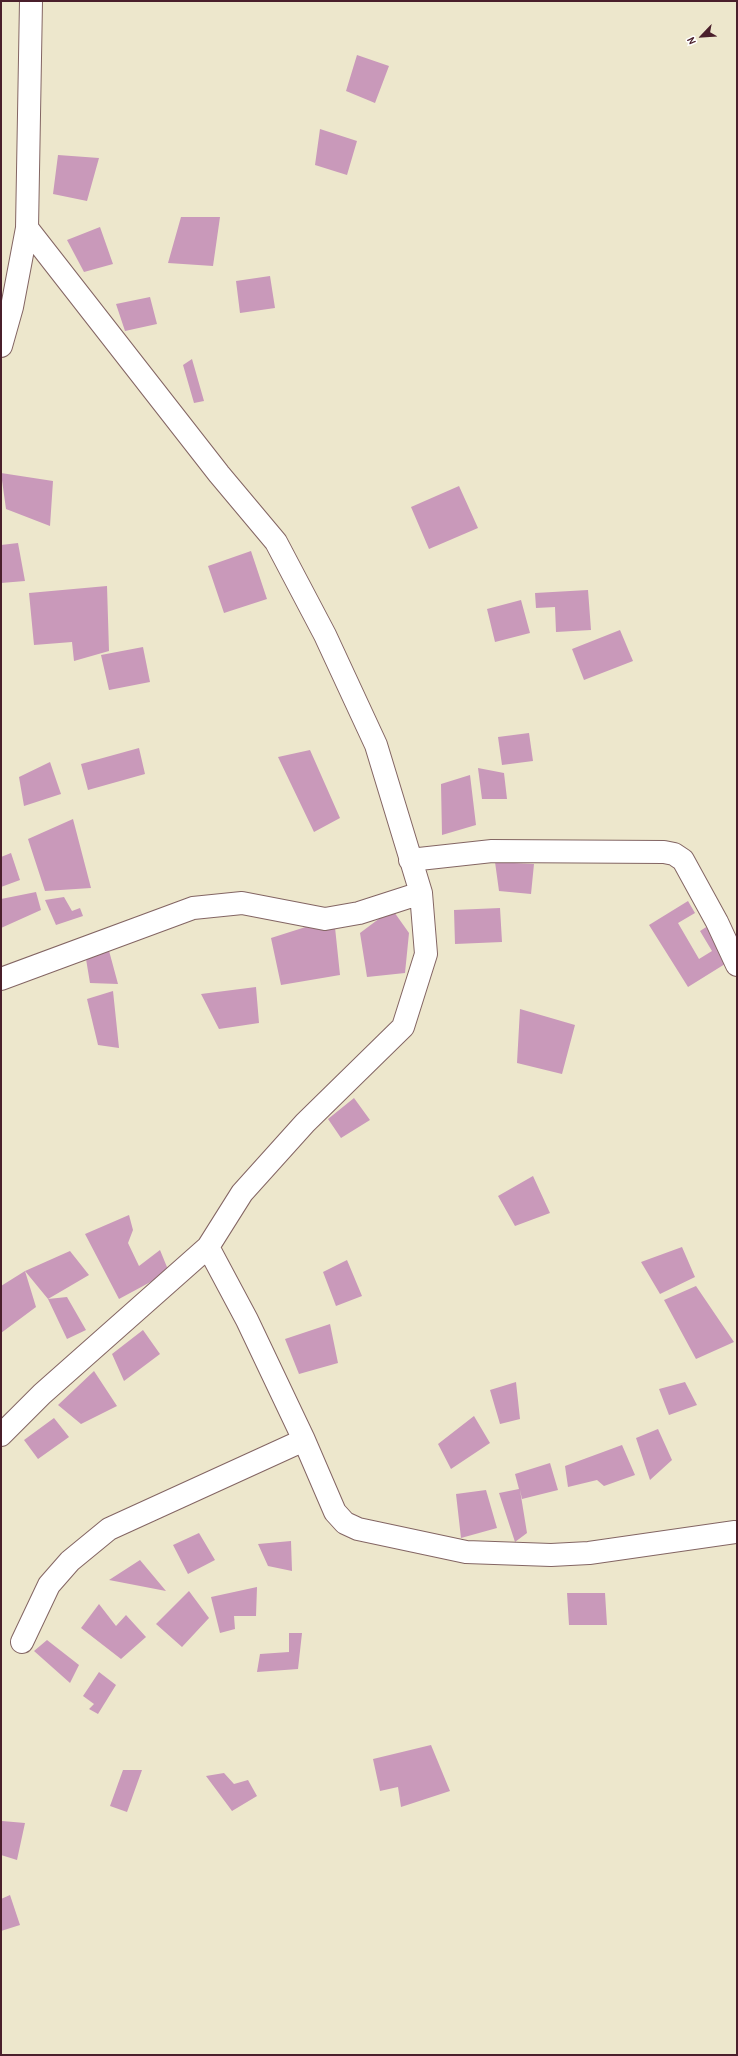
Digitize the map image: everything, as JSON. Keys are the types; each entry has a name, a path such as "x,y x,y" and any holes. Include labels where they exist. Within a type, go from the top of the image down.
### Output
{"street":[{"path":"1,346 6,307 27,228 31,1"},
{"path":"1,1435 42,1394 208,1246 242,1193 305,1123 403,1027 426,954 421,893 376,745 326,635 276,542 219,474 27,228"},
{"path":"410,860 492,851 664,852 674,854 684,860 717,922 737,965"},
{"path":"1,979 193,908 242,903 325,919 359,913 421,893"},
{"path":"208,1246 247,1320 304,1440 335,1512 345,1523 358,1529 466,1552 551,1555 589,1553 735,1532"},
{"path":"22,1642 50,1585 70,1561 108,1530 304,1440"}],"building":[{"path":"357,55 389,66 375,103 346,91"},
{"path":"320,129 357,141 347,175 315,165"},
{"path":"58,155 99,158 87,201 53,194"},
{"path":"181,217 220,217 213,266 168,263"},
{"path":"100,227 113,264 84,272 67,240"},
{"path":"270,276 275,308 240,313 236,281"},
{"path":"150,297 157,324 125,331 116,304"},
{"path":"192,359 204,401 194,403 183,365"},
{"path":"1,473 53,481 50,526 6,509"},
{"path":"459,486 478,528 429,549 411,507"},
{"path":"18,543 25,581 1,583 1,545"},
{"path":"251,551 267,599 224,613 208,566"},
{"path":"107,586 109,651 74,661 72,642 34,645 29,593"},
{"path":"588,590 591,630 556,632 555,607 536,608 535,593"},
{"path":"521,600 530,633 495,642 487,609"},
{"path":"620,630 633,661 584,680 572,649"},
{"path":"143,647 150,682 109,690 101,655"},
{"path":"529,733 533,761 502,765 498,737"},
{"path":"139,748 145,774 88,790 81,764"},
{"path":"310,750 340,818 314,832 278,757"},
{"path":"50,762 61,794 24,806 19,777"},
{"path":"478,768 504,773 507,799 482,799"},
{"path":"470,775 476,825 442,835 441,784"},
{"path":"73,819 91,888 45,891 28,839"},
{"path":"11,853 20,880 1,887 1,857"},
{"path":"495,862 534,864 531,894 499,891"},
{"path":"36,892 41,910 1,928 1,899"},
{"path":"64,897 72,911 80,908 83,916 56,925 45,900"},
{"path":"688,901 695,913 678,923 699,959 712,951 700,931 711,924 733,959 688,987 649,925"},
{"path":"500,908 502,942 455,944 454,910"},
{"path":"392,909 409,933 405,973 367,977 360,933"},
{"path":"334,918 340,975 281,985 271,938"},
{"path":"108,947 118,984 90,983 85,953"},
{"path":"256,987 259,1023 219,1029 201,994"},
{"path":"113,991 119,1048 98,1045 87,999"},
{"path":"520,1009 575,1025 562,1074 517,1063"},
{"path":"354,1098 370,1120 341,1138 328,1119"},
{"path":"533,1176 550,1213 515,1226 498,1196"},
{"path":"129,1215 133,1230 128,1243 139,1266 160,1250 169,1272 119,1299 85,1234"},
{"path":"682,1247 695,1277 660,1294 641,1262"},
{"path":"70,1251 89,1275 48,1299 25,1271"},
{"path":"347,1260 362,1296 336,1306 323,1272"},
{"path":"25,1271 36,1307 1,1333 1,1286"},
{"path":"696,1286 734,1342 696,1359 664,1300"},
{"path":"67,1297 86,1330 67,1339 48,1299"},
{"path":"330,1324 338,1363 299,1374 285,1339"},
{"path":"143,1330 160,1354 124,1381 112,1354"},
{"path":"94,1371 117,1406 81,1424 58,1405"},
{"path":"516,1382 520,1419 500,1424 490,1390"},
{"path":"685,1382 697,1405 669,1415 659,1389"},
{"path":"474,1416 490,1443 451,1469 438,1444"},
{"path":"54,1418 69,1437 38,1459 24,1440"},
{"path":"658,1429 672,1460 650,1480 636,1438"},
{"path":"622,1445 635,1475 604,1486 597,1480 568,1487 565,1466"},
{"path":"550,1463 558,1490 522,1499 520,1490 527,1533 515,1542 499,1493 519,1489 515,1474"},
{"path":"486,1490 497,1528 461,1538 456,1494"},
{"path":"199,1533 215,1560 188,1574 173,1545"},
{"path":"291,1541 292,1571 268,1566 258,1544"},
{"path":"140,1560 166,1591 109,1580"},
{"path":"257,1587 256,1616 234,1616 235,1629 220,1633 211,1597"},
{"path":"189,1591 209,1618 182,1647 156,1624"},
{"path":"567,1593 605,1593 607,1625 569,1625"},
{"path":"99,1604 116,1626 126,1615 146,1637 121,1659 81,1628"},
{"path":"289,1633 302,1633 298,1669 257,1672 260,1654 289,1652"},
{"path":"47,1640 79,1665 70,1683 34,1651"},
{"path":"99,1672 116,1685 98,1714 89,1709 94,1704 83,1696"},
{"path":"431,1745 450,1791 401,1807 398,1787 380,1791 373,1759"},
{"path":"123,1770 142,1770 127,1812 110,1806"},
{"path":"224,1773 234,1784 248,1780 257,1796 232,1811 206,1776"},
{"path":"2,1821 25,1823 17,1860 1,1855"},
{"path":"10,1895 20,1925 1,1931 1,1899"}]}
